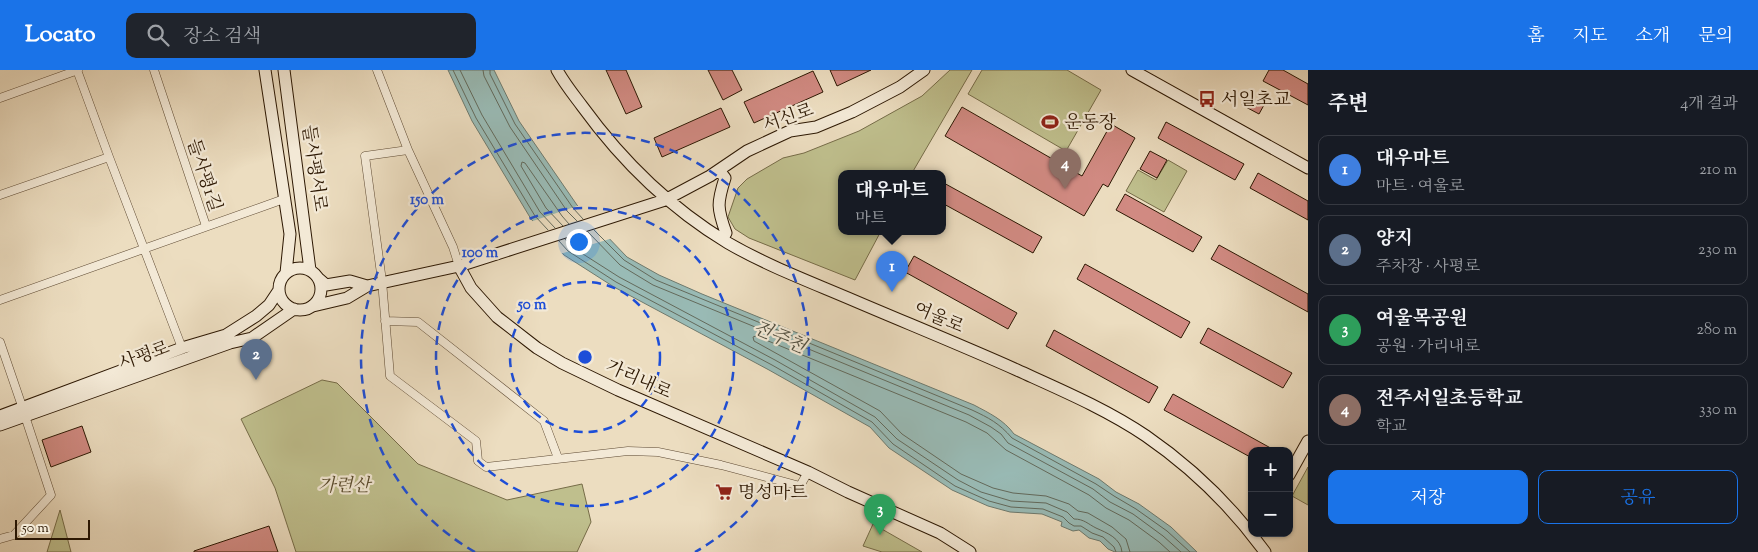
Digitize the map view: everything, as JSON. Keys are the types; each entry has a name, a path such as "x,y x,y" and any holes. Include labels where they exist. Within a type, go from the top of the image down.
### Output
{"street":[{"path":"0,98 77,70 182,348"},
{"name":"들사평1길","path":"0,300 206,226 154,70"},
{"name":"들사평서로","path":"265,70 287,219"},
{"name":"들사평서로","path":"284,70 310,270"},
{"name":"가리내로","path":"377,70 408,150 453,246 459,266 471,288 497,317 537,348 618,390 808,472 940,534 970,552"},
{"name":"여울로","path":"557,70 601,133 665,200 722,239 782,270 1067,392 1123,422 1146,436 1192,473 1248,527"},
{"name":"서신로","path":"480,259 665,200 719,170 747,151 790,131 816,127 852,112 900,87 924,70"},
{"path":"1132,70 1308,168"},
{"path":"408,150 366,156 382,281 390,376 476,441 478,461 486,467 628,451 658,452 721,464 800,486 808,472"},
{"path":"0,195 109,158"},
{"path":"719,170 725,178 718,198 718,210 726,232 722,239"},
{"path":"206,226 284,199"},
{"name":"사평로","path":"0,425 24,412 182,348 226,335 256,316 268,305 279,290 282,278 286,273 290,234 287,219"},
{"name":"사평로","path":"0,416 24,412 230,343 252,338 294,309 300,310 347,298 367,286 382,281 459,266 480,259"},
{"path":"286,273 298,268 310,270 326,285 350,282 367,286"},
{"path":"312,306 317,302 322,291 319,279"},
{"path":"279,290 283,302 294,309"},
{"path":"385,321 418,322 544,421 558,458"},
{"path":"0,342 51,495 14,535 0,539"},
{"path":"1293,468 1308,441"},
{"name":"여울로","path":"1255,537 1265,552"}],"green space":[{"path":"950,70 972,70 914,170 838,170 838,235 879,235 855,280 749,238 735,229 728,217 738,188 747,179 783,158 804,153 859,131 922,96"},
{"name":"운동장","path":"982,70 1067,70 1101,90 1066,151 968,94"},
{"path":"1168,160 1187,171 1164,212 1126,191 1138,170 1156,180"},
{"name":"가련산","path":"322,380 337,383 418,464 507,500 582,484 591,522 577,552 296,552 275,488 241,419"},
{"path":"1308,467 1308,505 1293,497"},
{"path":"60,510 71,552 47,552"},
{"path":"873,524 922,552 882,552 863,546"}],"water":[{"name":"전주천","path":"448,70 494,70 519,121 577,205 627,257 659,275 702,294 974,405 1001,421 1014,434 1099,479 1116,492 1139,504 1171,527 1197,552 1115,552 1108,549 1100,541 1089,538 1079,530 1073,531 1061,526 1062,522 1042,514 1010,512 988,506 952,490 889,448 870,427 769,370 614,287 564,255 531,219 472,121"}],"pier":[{"path":"580,205 613,238 560,254 530,222"}],"building":[{"path":"606,70 626,70 642,107 626,114"},
{"path":"708,70 732,70 742,90 723,100"},
{"path":"830,70 871,70 837,86"},
{"path":"1269,70 1283,70 1308,84 1308,105 1263,81"},
{"path":"813,71 823,92 754,123 744,102"},
{"path":"1248,96 1264,105 1259,114 1242,105"},
{"path":"962,107 1082,176 1111,124 1135,138 1108,187 1103,184 1084,216 945,136"},
{"path":"721,108 730,127 662,157 654,138"},
{"path":"1166,122 1244,164 1235,180 1158,138"},
{"path":"1150,151 1167,160 1157,178 1140,169"},
{"path":"1258,173 1308,201 1308,220 1250,188"},
{"path":"946,184 1042,237 1033,253 946,205"},
{"path":"1125,194 1202,237 1193,252 1116,210"},
{"path":"1219,245 1308,294 1308,312 1211,259"},
{"path":"914,256 1017,313 1008,329 905,272"},
{"path":"1085,264 1190,322 1181,338 1077,279"},
{"path":"1208,328 1292,373 1283,388 1200,343"},
{"path":"1054,330 1158,387 1149,403 1046,346"},
{"path":"1173,394 1269,447 1248,447 1248,456 1164,410"},
{"path":"82,426 91,452 51,467 42,440"},
{"path":"269,526 278,552 194,552 194,551"}],"place":[{"name":"서일초교","path":"1207,99"},
{"name":"운동장","path":"1050,122"},
{"name":"전주서일초등학교","path":"1065,189"},
{"name":"대우마트","path":"892,292"},
{"name":"양지","path":"256,380"},
{"name":"명성마트","path":"724,492"},
{"name":"여울목공원","path":"880,535"}]}
